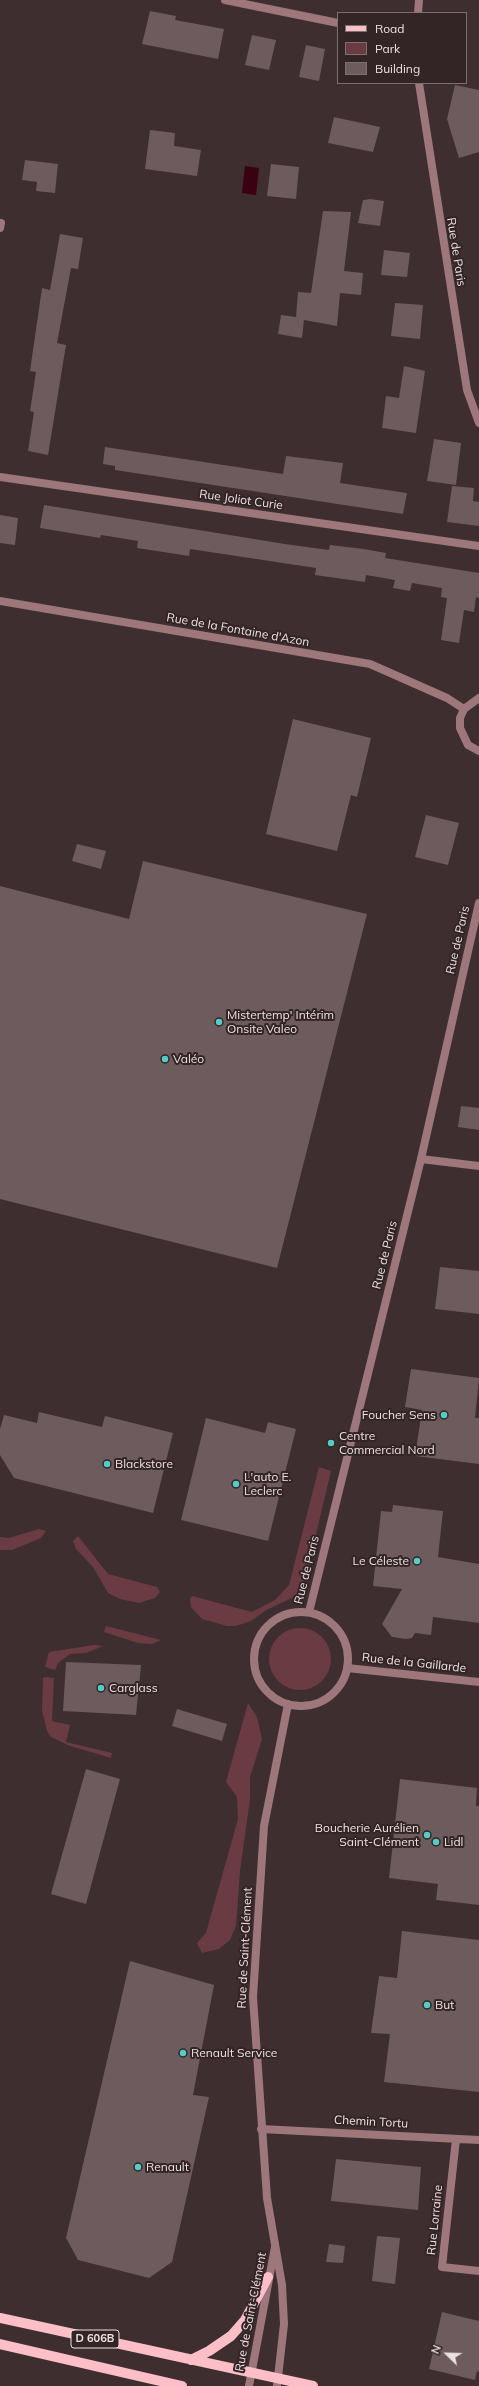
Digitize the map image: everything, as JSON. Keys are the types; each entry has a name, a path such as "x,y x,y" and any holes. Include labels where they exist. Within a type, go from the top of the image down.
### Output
{"main road":[{"path":"191,2360 209,2351 231,2336 245,2320 268,2277"},
{"name":"D 606B","path":"0,2318 251,2372 277,2382 313,2386"},
{"name":"D 606B","path":"0,2344 182,2386"}],"street":[{"path":"225,0 337,23"},
{"path":"418,12 419,0"},
{"name":"Rue de Paris","path":"419,84 466,390 479,423"},
{"name":"Rue Joliot Curie","path":"0,477 479,546"},
{"name":"Rue de la Fontaine d'Azon","path":"0,601 370,664 447,698 464,709"},
{"path":"479,698 464,709 460,718 462,737 468,745 479,751"},
{"name":"Rue de Paris","path":"309,1612 421,1159 475,933 479,903"},
{"path":"421,1159 479,1166"},
{"path":"294,1612 309,1612 323,1617 335,1626 344,1639 348,1653 347,1668 342,1683 332,1694 319,1702 304,1706 288,1704 276,1699 265,1690 258,1678 254,1665 254,1651 259,1637 268,1625 280,1616 294,1612"},
{"name":"Rue de la Gaillarde","path":"347,1668 479,1682"},
{"name":"Rue de Saint-Clément","path":"277,2382 284,2324 276,2242 267,2198 253,1998 264,1826 288,1704"},
{"name":"Chemin Tortu","path":"261,2129 479,2140"},
{"name":"Rue Lorraine","path":"456,2139 442,2267 479,2271"},
{"name":"Rue de Saint-Clément","path":"249,2386 268,2277 276,2242"}],"green space":[{"path":"319,1467 331,1471 303,1589 292,1598 266,1610 251,1621 236,1626 227,1626 202,1619 191,1607 190,1599 192,1596 252,1612 275,1600 289,1585"},
{"path":"39,1529 46,1531 41,1538 12,1550 0,1550 0,1537 9,1538"},
{"path":"78,1536 108,1574 157,1587 160,1592 155,1598 139,1603 120,1599 108,1593 93,1567 76,1549 73,1541"},
{"path":"106,1626 161,1640 152,1644 138,1643 104,1632"},
{"path":"300,1628 312,1630 322,1637 329,1647 331,1659 329,1671 322,1681 312,1688 300,1690 288,1688 278,1681 271,1671 269,1659 271,1647 278,1637 288,1630"},
{"path":"94,1645 103,1646 86,1653 70,1654 58,1663 55,1670 45,1667 49,1652"},
{"path":"43,1677 54,1678 52,1721 70,1725 66,1742 112,1753 111,1758 70,1746 51,1737 47,1731 42,1710"},
{"path":"248,1703 257,1717 262,1739 250,1777 250,1799 240,1871 236,1926 230,1940 219,1949 202,1953 197,1943 206,1933 238,1819 237,1797 226,1782"}],"shaded area":[{"path":"245,166 259,168 256,195 242,193"}],"building":[{"path":"150,11 176,16 175,20 224,29 218,59 142,44"},
{"path":"252,35 276,40 269,70 245,65"},
{"path":"306,45 325,49 319,81 299,77"},
{"path":"455,85 479,90 479,152 459,158 447,119"},
{"path":"334,117 380,127 373,152 328,143"},
{"path":"150,130 175,133 174,146 201,150 197,176 145,169"},
{"path":"25,160 58,164 55,193 36,191 37,182 22,180"},
{"path":"271,164 299,167 296,199 267,196"},
{"path":"370,199 384,201 380,226 358,223 363,200"},
{"path":"323,211 351,212 344,271 363,273 361,295 340,293 337,326 304,320 302,338 278,334 281,315 296,317 298,292 311,293"},
{"path":"60,234 83,238 78,269 71,268 57,343 66,345 48,455 28,451 34,412 30,411 36,372 30,371 42,288 50,290"},
{"path":"384,250 410,253 407,277 381,275"},
{"path":"395,303 423,305 420,339 391,336"},
{"path":"404,366 425,371 416,433 382,428 386,396 399,398"},
{"path":"434,439 461,443 456,485 427,481"},
{"path":"105,447 283,474 286,456 343,463 340,483 407,493 403,514 115,470 115,466 103,464"},
{"path":"452,486 474,488 473,501 479,502 479,526 447,522"},
{"path":"44,505 285,544 329,550 330,545 386,553 385,558 479,573 479,598 476,597 474,612 464,610 459,643 441,640 447,598 441,597 442,588 412,583 410,591 393,588 395,580 366,575 365,582 315,575 316,568 190,549 189,556 137,548 138,541 101,535 100,538 40,528"},
{"path":"0,515 18,518 15,545 0,543"},
{"path":"293,719 371,738 357,797 351,795 337,851 266,834"},
{"path":"426,815 459,823 448,865 415,857"},
{"path":"77,844 106,851 101,869 72,861"},
{"name":"Valéo","path":"143,861 367,914 277,1268 0,1199 0,886 129,919"},
{"path":"461,1106 479,1108 479,1130 458,1127"},
{"path":"440,1267 479,1271 479,1314 435,1309"},
{"path":"411,1369 479,1378 475,1418 479,1418 479,1464 415,1456 422,1410 405,1407"},
{"path":"39,1412 102,1427 105,1416 173,1433 153,1513 14,1478 0,1455 0,1429 4,1415 37,1423"},
{"name":"L'auto E. Leclerc","path":"206,1418 265,1433 268,1422 296,1429 268,1541 181,1520"},
{"name":"Le Céleste","path":"393,1505 443,1511 438,1557 479,1564 479,1623 433,1617 431,1635 415,1633 412,1638 406,1639 392,1637 382,1624 402,1589 373,1586 381,1511 392,1512"},
{"name":"Carglass","path":"66,1662 141,1665 136,1715 63,1711"},
{"path":"177,1709 227,1724 222,1741 172,1726"},
{"path":"86,1769 120,1779 86,1904 51,1894"},
{"name":"Lidl","path":"400,1779 477,1788 476,1806 479,1806 479,1905 436,1900 438,1884 389,1878"},
{"name":"But","path":"402,1931 479,1940 479,2092 384,2082 390,2034 371,2033 379,1976 397,1978"},
{"name":"Renault","path":"130,1961 214,1985 193,2095 209,2097 172,2262 149,2278 78,2260 66,2238"},
{"path":"336,2159 421,2167 418,2210 331,2201"},
{"path":"377,2236 400,2238 395,2284 372,2281"},
{"path":"329,2244 345,2246 343,2263 326,2262"},
{"path":"442,2312 479,2321 479,2372 477,2371 475,2380 429,2369"}],"place":[{"name":"Mistertemp' Intérim Onsite Valeo","path":"219,1022"},
{"name":"Valéo","path":"165,1059"},
{"name":"Foucher Sens","path":"444,1415"},
{"name":"Centre Commercial Nord","path":"331,1443"},
{"name":"Blackstore","path":"107,1464"},
{"name":"L'auto E. Leclerc","path":"236,1484"},
{"name":"Le Céleste","path":"417,1561"},
{"name":"Carglass","path":"101,1688"},
{"name":"Boucherie Aurélien Saint-Clément","path":"427,1835"},
{"name":"Lidl","path":"436,1842"},
{"name":"But","path":"427,2005"},
{"name":"Renault Service","path":"183,2053"},
{"name":"Renault","path":"138,2167"}]}
